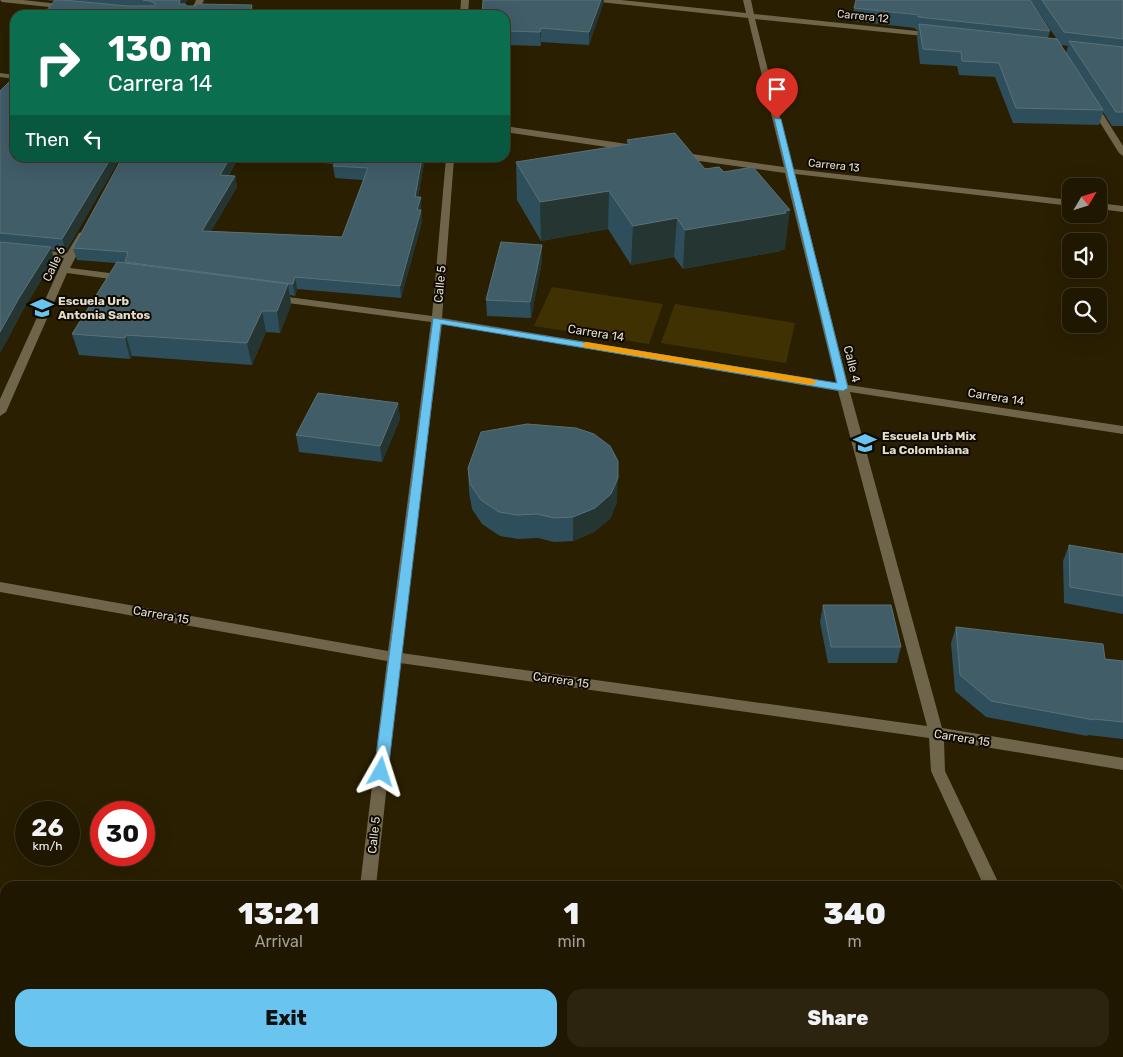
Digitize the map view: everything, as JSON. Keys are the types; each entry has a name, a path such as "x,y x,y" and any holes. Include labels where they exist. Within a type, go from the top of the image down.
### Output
{"street":[{"path":"2,0 49,2 76,7"},
{"name":"Carrera 12","path":"600,0 938,36"},
{"name":"Calle 4","path":"747,0 843,388 936,733 938,771 990,881"},
{"path":"1087,96 1123,152"},
{"path":"510,130 643,150"},
{"name":"Carrera 13","path":"672,154 790,171 1062,202"},
{"name":"Calle 5","path":"369,881 436,320 450,162"},
{"path":"1108,207 1123,209"},
{"name":"Calle 6","path":"0,412 70,256 88,224"},
{"path":"26,252 70,256"},
{"path":"64,270 133,279"},
{"name":"Carrera 14","path":"260,296 436,320 843,388 1123,430"},
{"name":"Carrera 15","path":"0,587 394,657 936,733 1123,764"}],"shaded area":[{"path":"552,287 663,304 649,344 534,326"},
{"path":"675,304 795,323 786,363 661,343"}],"building":[{"path":"55,0 127,6 154,6 156,4 143,0 180,0 179,4 187,6 195,6 197,4 252,5 251,10 47,10"},
{"path":"483,0 601,0 589,32 541,28 540,32 510,31 510,10 482,10"},
{"path":"856,0 1030,0 1050,31 854,8"},
{"path":"1042,0 1123,0 1123,39 1064,32"},
{"path":"919,24 1057,39 1103,110 1016,108 999,63 962,61 961,52 923,49"},
{"path":"1069,41 1123,47 1123,112 1116,112"},
{"path":"10,81 10,162 109,162 62,239 0,233 0,91"},
{"path":"675,133 705,169 719,167 724,172 753,167 790,210 785,211 786,213 685,230 677,218 633,226 609,191 540,202 516,162 630,144 627,140"},
{"path":"120,162 228,162 220,175 235,176 202,231 342,237 368,168 333,166 336,162 421,162 415,197 421,197 417,210 421,210 400,286 295,277 293,284 125,262 128,252 73,248"},
{"path":"0,242 51,247 0,332"},
{"path":"501,242 542,245 530,302 486,300"},
{"path":"117,262 288,284 277,311 262,311 247,343 126,335 125,338 72,334"},
{"path":"318,393 398,403 380,446 296,435"},
{"path":"527,424 576,428 594,434 610,446 618,461 618,478 611,494 595,508 573,517 554,518 537,514 517,515 499,512 481,500 470,484 468,468 481,432"},
{"path":"1069,545 1123,554 1123,596 1070,587"},
{"path":"823,605 891,605 901,647 831,647"},
{"path":"956,627 1103,644 1105,659 1123,661 1123,722 1094,720 991,701 960,675"}],"slow traffic":[{"path":"586,345 812,382"}],"place":[{"name":"Escuela Urb Antonia Santos","path":"42,308"},
{"name":"Escuela Urb Mix La Colombiana","path":"865,443"}],"route":[{"path":"381,772 436,320 843,388 777,119"}]}
